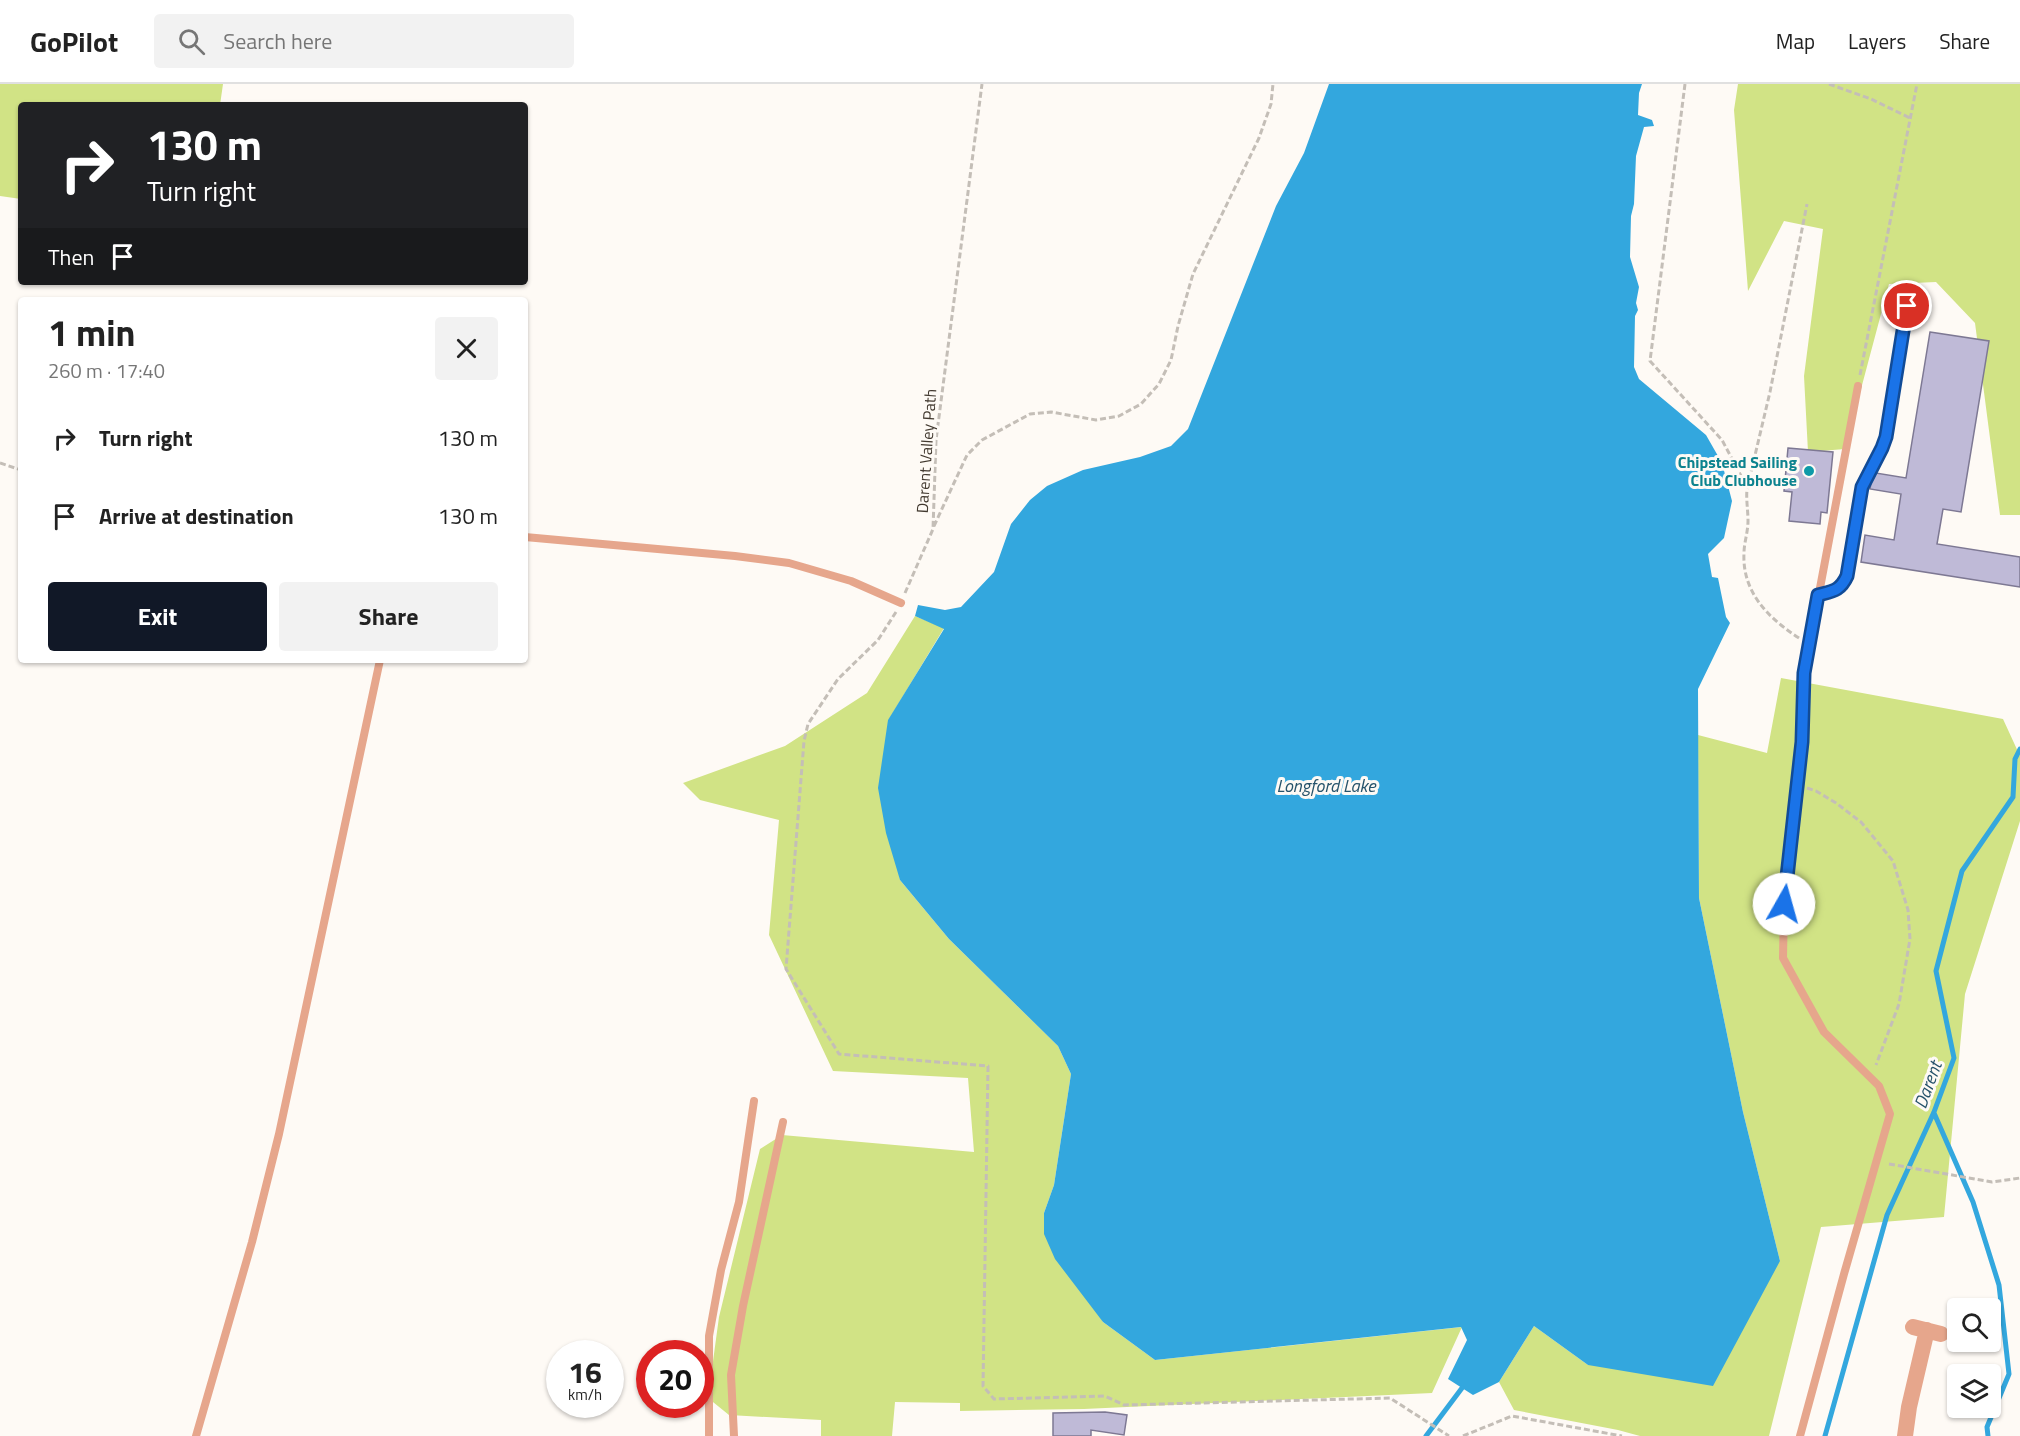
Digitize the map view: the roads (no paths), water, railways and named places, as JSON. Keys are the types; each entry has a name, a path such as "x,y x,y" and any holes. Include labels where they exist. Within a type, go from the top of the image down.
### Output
{"street":[{"path":"1905,1436 1927,1330"}],"lane":[{"path":"1818,595 1838,590 1847,576 1862,487 1886,437 1907,306"},
{"path":"1800,1436 1890,1114 1879,1086 1824,1032 1783,958 1784,904 1802,742 1804,673 1858,386"},
{"path":"528,537 789,563 850,581 901,603"},
{"path":"196,1436 252,1242 279,1134 379,663"},
{"path":"709,1436 709,1336 721,1270 739,1202 754,1101"},
{"path":"734,1436 731,1375 748,1283 783,1122"}],"water":[{"name":"Longford Lake","path":"1329,84 1642,84 1639,93 1638,115 1652,120 1654,126 1644,127 1636,156 1634,204 1631,216 1630,257 1639,287 1636,303 1638,310 1635,316 1634,367 1639,379 1706,435 1722,463 1732,501 1724,538 1708,554 1712,577 1718,578 1726,617 1730,623 1698,689 1699,898 1743,1112 1780,1261 1713,1386 1588,1365 1534,1326 1499,1382 1473,1395 1448,1379 1467,1340 1461,1327 1155,1360 1103,1322 1055,1259 1044,1234 1044,1213 1054,1185 1071,1074 1058,1046 949,939 900,880 886,833 878,788 888,720 944,629 915,616 918,605 945,610 961,607 994,572 1011,524 1030,500 1047,486 1083,470 1140,457 1171,446 1188,429 1276,206 1304,153"}],"waterway":[{"name":"Darent","path":"1825,1436 1887,1215 1934,1112 1954,1058 1936,971 1962,871 2013,797 2015,759 2020,749"},
{"path":"1934,1113 1973,1202 1999,1285 2009,1374 1987,1427 1988,1436"},
{"path":"1426,1436 1462,1388"}],"place":[{"name":"Chipstead Sailing Club Clubhouse","path":"1809,471"}]}
